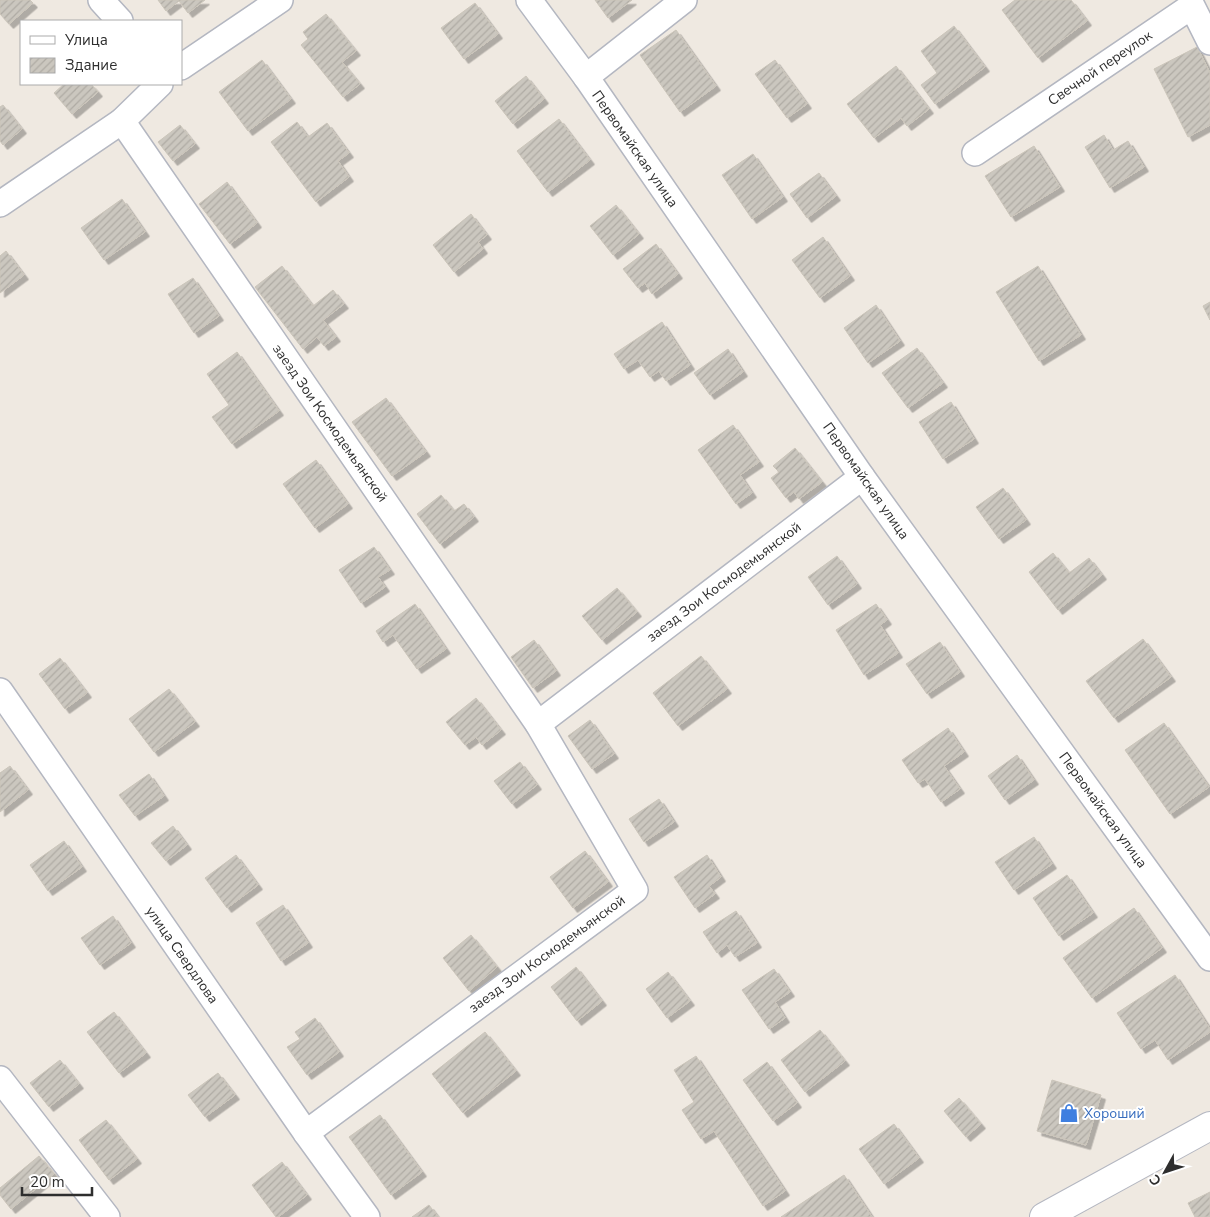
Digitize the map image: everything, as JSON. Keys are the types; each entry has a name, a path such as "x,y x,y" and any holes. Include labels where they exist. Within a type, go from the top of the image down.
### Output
{"street":[{"path":"101,0 119,20"},
{"path":"182,66 280,0"},
{"name":"Первомайская улица","path":"529,0 586,76 862,477 1210,958"},
{"path":"586,76 684,0"},
{"name":"Свечной переулок","path":"975,153 1192,6 1210,42"},
{"path":"0,204 122,121 159,85"},
{"name":"заезд Зои Космодемьянской","path":"122,121 538,724 635,890 306,1133"},
{"name":"заезд Зои Космодемьянской","path":"538,724 862,477"},
{"name":"улица Свердлова","path":"0,691 306,1133 367,1217"},
{"path":"0,1079 107,1217"},
{"path":"1044,1217 1210,1126"}],"building":[{"path":"0,0 30,0 33,3 9,24 0,14"},
{"path":"158,0 205,0 188,13 179,1 166,11"},
{"path":"595,0 632,0 608,18"},
{"path":"1015,0 1071,0 1087,21 1038,58 1002,10"},
{"path":"475,3 498,34 464,59 441,28"},
{"path":"326,14 356,51 342,62 360,84 343,97 301,45 308,39 303,32"},
{"path":"954,26 985,67 935,104 921,85 937,73 921,51"},
{"path":"676,30 716,86 680,112 640,55"},
{"path":"1197,47 1210,73 1210,125 1188,137 1154,69"},
{"path":"262,60 291,99 248,131 219,92"},
{"path":"775,60 807,104 787,118 755,74"},
{"path":"896,66 929,109 907,126 901,118 874,138 847,104"},
{"path":"526,76 544,99 513,124 495,101"},
{"path":"63,85 92,85 98,92 72,114 54,93"},
{"path":"3,105 22,129 3,145 0,141 0,107"},
{"path":"559,119 590,160 548,192 517,151"},
{"path":"297,122 308,137 327,123 349,153 338,161 349,177 316,202 271,142"},
{"path":"180,125 195,144 173,161 158,142"},
{"path":"1104,135 1113,150 1128,141 1144,167 1110,188 1085,147"},
{"path":"1034,146 1060,187 1011,217 985,176"},
{"path":"753,154 783,197 752,219 722,175"},
{"path":"819,173 836,196 807,218 790,194"},
{"path":"227,182 257,223 230,244 199,204"},
{"path":"122,199 145,232 104,260 81,228"},
{"path":"616,205 639,234 613,255 590,226"},
{"path":"471,214 487,235 478,242 483,249 454,272 433,245"},
{"path":"823,237 850,276 820,298 792,260"},
{"path":"656,244 678,274 652,294 645,283 638,288 623,269"},
{"path":"6,251 24,275 0,293 0,256"},
{"path":"282,266 313,306 333,290 344,304 323,320 336,337 324,346 317,337 303,349 255,287"},
{"path":"1038,266 1081,335 1039,361 996,292"},
{"path":"193,278 219,316 194,333 168,294"},
{"path":"1210,302 1210,320 1203,306"},
{"path":"876,305 900,341 868,363 844,328"},
{"path":"662,322 690,365 666,381 659,371 650,377 638,360 624,369 614,354"},
{"path":"917,348 943,383 908,408 882,373"},
{"path":"728,349 743,372 710,395 694,373"},
{"path":"237,352 279,411 232,444 212,417 229,405 207,374"},
{"path":"386,398 426,452 392,476 352,422"},
{"path":"951,402 974,439 943,459 919,422"},
{"path":"733,425 759,462 740,475 752,493 736,504 698,450"},
{"path":"795,448 822,482 799,499 794,492 786,498 771,478 779,472 773,466"},
{"path":"316,460 348,504 315,528 283,484"},
{"path":"1003,488 1026,520 999,539 976,507"},
{"path":"441,495 454,511 464,504 474,517 440,544 417,514"},
{"path":"374,547 390,570 378,577 385,587 361,603 339,570"},
{"path":"1053,553 1069,573 1089,558 1102,575 1058,610 1029,572"},
{"path":"837,556 857,584 828,605 808,577"},
{"path":"617,588 637,612 602,640 582,616"},
{"path":"415,604 446,649 417,669 393,635 383,642 376,631"},
{"path":"876,604 887,620 880,625 898,653 864,675 836,630"},
{"path":"1143,639 1171,677 1114,718 1086,681"},
{"path":"534,640 556,671 533,688 511,657"},
{"path":"940,642 960,672 927,694 906,664"},
{"path":"701,656 727,689 678,726 653,693"},
{"path":"60,658 87,693 65,709 39,674"},
{"path":"169,689 195,722 154,752 129,719"},
{"path":"476,698 501,730 482,745 476,737 465,745 446,722"},
{"path":"590,720 614,754 592,769 568,736"},
{"path":"1164,723 1209,787 1170,814 1125,750"},
{"path":"948,728 964,752 944,766 960,789 941,802 925,779 918,783 902,760"},
{"path":"1017,755 1034,780 1005,800 988,776"},
{"path":"520,762 537,785 512,804 494,781"},
{"path":"10,766 28,790 0,812 0,773"},
{"path":"149,774 164,796 135,816 119,795"},
{"path":"659,799 674,822 644,842 629,819"},
{"path":"173,826 187,845 166,861 151,843"},
{"path":"1034,837 1052,864 1014,890 995,862"},
{"path":"64,841 82,867 48,891 30,865"},
{"path":"585,851 608,882 573,908 550,877"},
{"path":"236,855 258,885 227,908 205,878"},
{"path":"707,855 721,877 709,886 715,894 695,908 674,877"},
{"path":"1067,875 1093,913 1059,936 1033,898"},
{"path":"283,905 308,943 281,961 256,923"},
{"path":"1134,908 1162,948 1092,998 1063,958"},
{"path":"736,911 757,943 735,957 727,945 717,953 703,932"},
{"path":"113,916 131,943 100,965 81,938"},
{"path":"471,935 497,967 469,991 443,958"},
{"path":"576,967 602,1001 577,1021 551,987"},
{"path":"774,969 790,992 775,1002 785,1018 769,1029 742,990"},
{"path":"668,972 690,1001 667,1018 646,989"},
{"path":"1175,975 1210,1029 1210,1032 1168,1060 1155,1040 1141,1049 1117,1013"},
{"path":"114,1012 146,1053 119,1073 87,1032"},
{"path":"315,1018 339,1052 307,1075 287,1047 300,1039 295,1032"},
{"path":"820,1030 845,1061 805,1092 781,1060"},
{"path":"485,1032 516,1071 463,1113 432,1074"},
{"path":"696,1056 785,1191 763,1206 714,1131 701,1139 682,1110 694,1102 674,1070"},
{"path":"60,1060 79,1084 49,1107 30,1083"},
{"path":"767,1062 797,1103 773,1121 743,1080"},
{"path":"218,1073 235,1095 205,1117 188,1095"},
{"name":"Хороший","path":"1052,1080 1101,1095 1086,1145 1037,1131"},
{"path":"959,1098 981,1124 966,1137 944,1111"},
{"path":"380,1115 422,1172 391,1195 349,1137"},
{"path":"106,1120 137,1159 109,1180 79,1140"},
{"path":"894,1124 919,1158 884,1184 859,1149"},
{"path":"39,1156 54,1174 11,1209 0,1195 0,1188"},
{"path":"282,1162 307,1195 276,1217 252,1185"},
{"path":"844,1175 872,1217 781,1217"},
{"path":"1210,1192 1210,1217 1195,1217 1188,1203"},
{"path":"429,1205 438,1217 412,1217"}],"place":[{"name":"Хороший","path":"1069,1113"}]}
